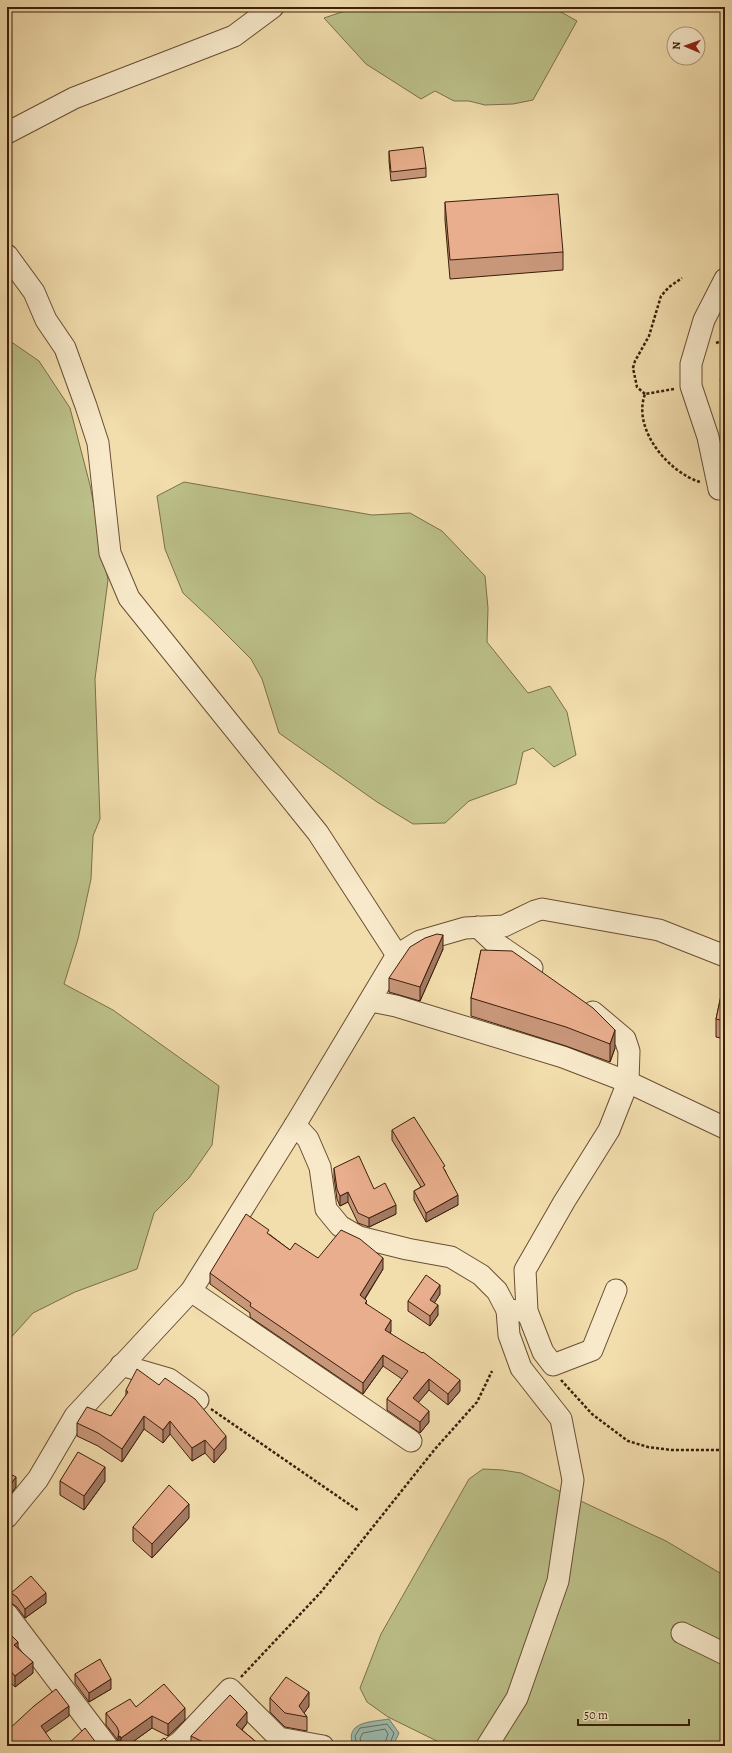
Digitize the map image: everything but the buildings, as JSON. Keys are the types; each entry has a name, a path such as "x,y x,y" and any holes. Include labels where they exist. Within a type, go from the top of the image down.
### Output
{"street":[{"path":"7,133 74,98 234,36 273,7"},
{"path":"7,255 34,292 46,320 65,348 98,443 110,553 129,598 318,833 397,955"},
{"path":"719,488 708,437 691,386 691,364 704,320 725,279"},
{"path":"7,1517 38,1479 74,1416 191,1290 295,1125 397,955 420,941 465,928 504,926 542,909 659,930 725,956"},
{"path":"478,927 494,942 545,977"},
{"path":"576,999 601,1017 625,1039 629,1051 628,1082 609,1130 564,1202 525,1270 527,1311 544,1352 553,1365 592,1350 616,1290"},
{"path":"371,1000 396,1006 563,1057 628,1082 725,1128"},
{"path":"295,1125 308,1139 320,1167 326,1209 340,1226 359,1236 407,1249 451,1257 481,1274 497,1291 506,1310 509,1335 521,1368 561,1419 573,1480 558,1581 517,1698 487,1746"},
{"path":"191,1290 411,1441"},
{"path":"506,1310 527,1311"},
{"path":"121,1365 169,1379 198,1400"},
{"path":"7,1614 107,1746"},
{"path":"682,1633 725,1654"},
{"path":"179,1745 230,1688 279,1738 323,1746"}],"path":[{"path":"645,394 637,387 633,368 635,360 649,336 661,296 669,287 682,278"},
{"path":"725,369 721,380 725,391"},
{"path":"645,394 691,386"},
{"path":"645,394 643,400 643,419 652,443 670,465 694,480 719,488"},
{"path":"553,1365 563,1384 587,1409 628,1441 648,1447 671,1450 725,1450"},
{"path":"230,1688 321,1592 435,1449 477,1402 492,1371"},
{"path":"198,1400 359,1511"}],"green space":[{"path":"357,7 375,7 399,12 404,7 552,7 577,21 533,100 513,104 485,105 469,101 454,101 435,91 421,99 366,64 324,18"},
{"path":"7,339 39,361 70,408 90,485 108,580 95,679 100,819 93,836 91,879 78,939 64,984 113,1010 219,1086 212,1145 189,1178 154,1213 137,1269 75,1292 33,1313 7,1342"},
{"path":"184,482 372,515 410,513 442,531 485,576 488,608 487,642 528,693 550,686 567,712 576,755 554,767 533,748 523,752 516,784 469,801 445,823 413,824 377,802 279,733 262,679 251,659 183,593 165,549 157,496"},
{"path":"483,1469 521,1473 666,1541 725,1576 725,1746 447,1746 388,1717 367,1702 360,1688 381,1634 469,1479"}],"water":[{"path":"389,1719 399,1733 393,1746 353,1746 351,1738 352,1732 356,1727 368,1722"}]}
